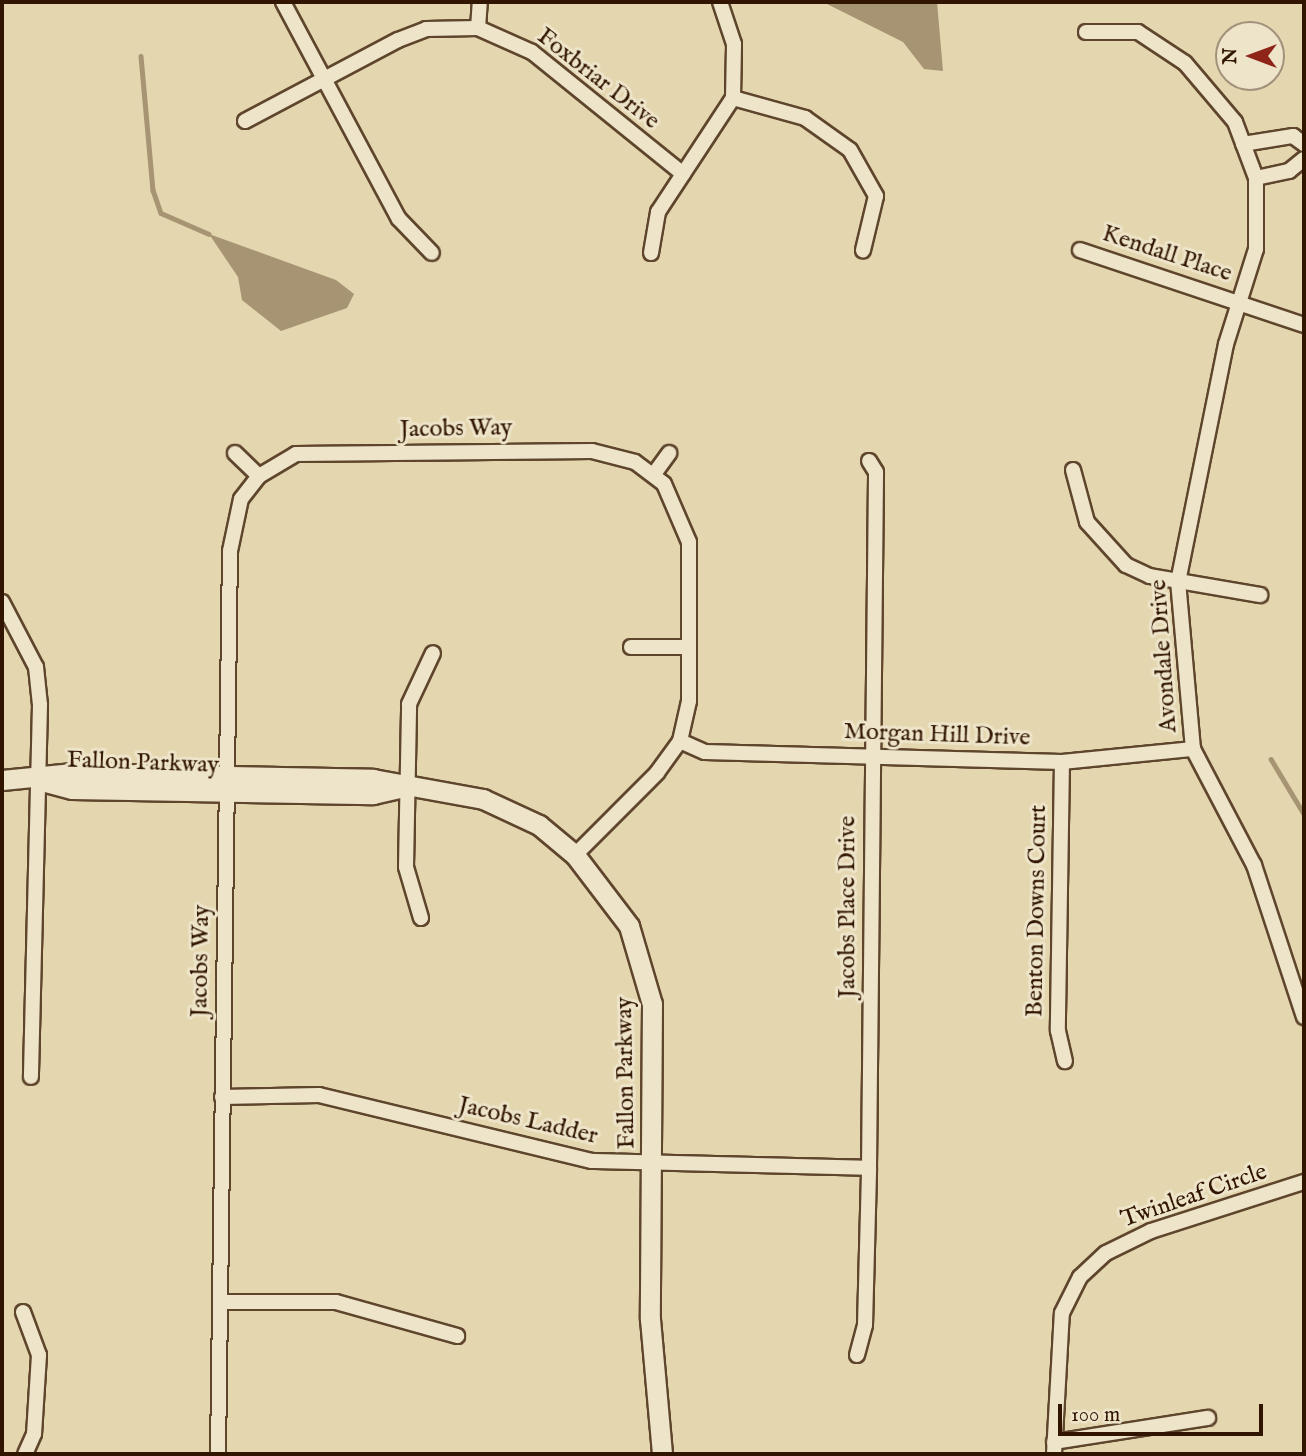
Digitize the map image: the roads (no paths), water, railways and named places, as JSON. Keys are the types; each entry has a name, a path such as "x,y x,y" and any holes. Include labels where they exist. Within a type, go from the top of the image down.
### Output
{"street":[{"path":"283,2 399,219 432,253"},
{"path":"478,28 480,2"},
{"path":"651,253 658,212 733,98 734,44 720,2"},
{"name":"Foxbriar Drive","path":"246,121 324,77 426,29 478,28 532,52 683,174"},
{"path":"1086,32 1119,28 1158,43 1214,90 1243,144 1256,178 1289,171 1304,159"},
{"path":"733,98 805,118 850,150 876,196 863,250"},
{"path":"1243,144 1293,136 1304,144"},
{"name":"Avondale Drive","path":"1256,178 1256,249 1241,302 1178,581 1194,749 1254,866 1304,1017"},
{"name":"Kendall Place","path":"1080,250 1241,302"},
{"path":"1241,302 1304,325"},
{"name":"Jacobs Way","path":"218,1454 230,551 241,499 259,476 296,454 592,451 654,474"},
{"path":"235,453 259,476"},
{"path":"575,855 657,773 680,741 689,701 686,647 689,541 680,507 654,474 669,453"},
{"name":"Jacobs Place Drive","path":"857,1355 865,1325 869,1168 876,472 869,461"},
{"path":"1073,470 1087,522 1108,551 1150,576 1260,595"},
{"path":"2,602 36,667 38,780 31,1077"},
{"path":"631,647 686,647"},
{"path":"421,918 406,867 409,704 433,653"},
{"name":"Morgan Hill Drive","path":"680,741 705,752 1062,762 1194,749"},
{"name":"Benton Downs Court","path":"1062,762 1058,1031 1065,1060"},
{"name":"Fallon Parkway","path":"2,780 38,780 72,789 226,784 373,794 407,786 457,792 508,809 575,855 629,926 646,970 654,1044 650,1319 662,1454"},
{"name":"Jacobs Ladder","path":"222,1097 319,1095 384,1106 516,1146 652,1165 869,1168"},
{"name":"Twinleaf Circle","path":"1054,1448 1062,1313 1080,1277 1106,1253 1151,1231 1304,1182"},
{"path":"221,1302 336,1302 457,1336"},
{"path":"23,1312 39,1354 34,1434 25,1454"},
{"path":"1054,1448 1208,1418"}],"waterway":[{"path":"141,56 153,190 161,213 209,234"},
{"path":"1271,759 1304,814"}]}
